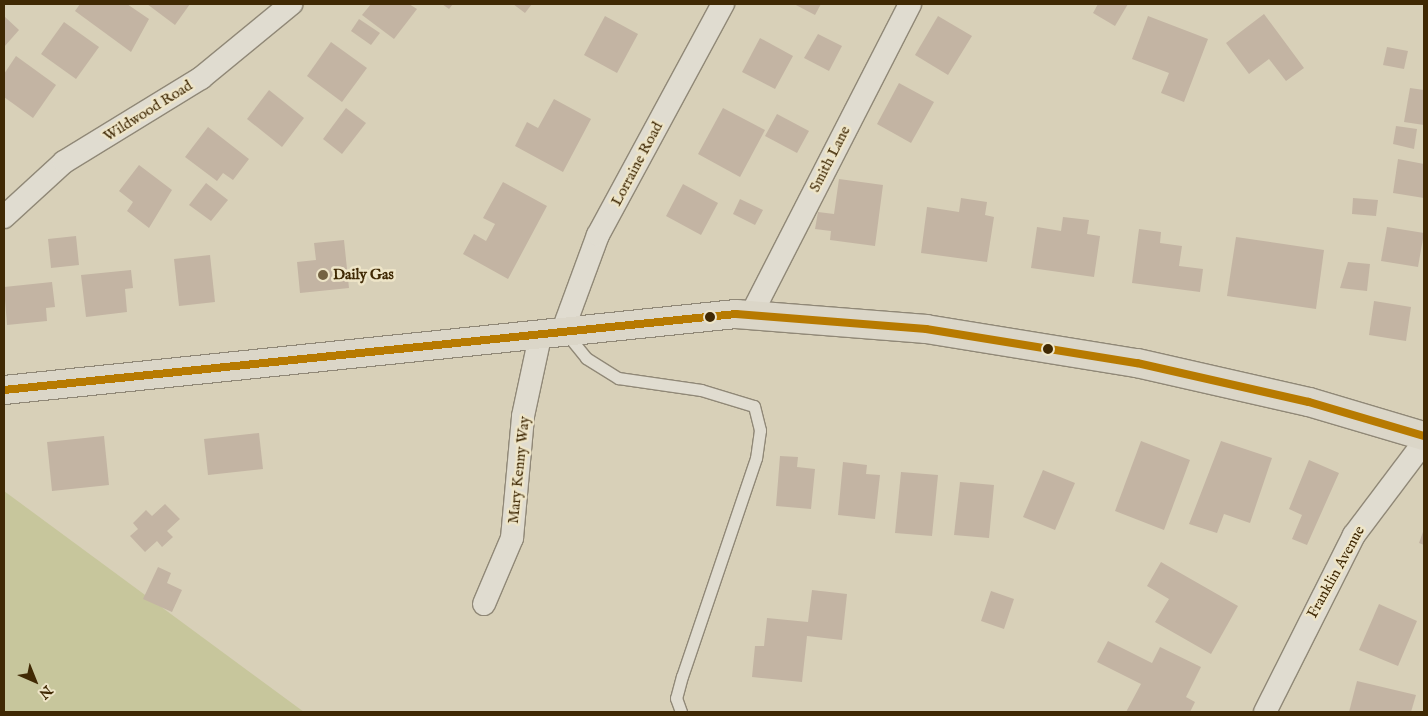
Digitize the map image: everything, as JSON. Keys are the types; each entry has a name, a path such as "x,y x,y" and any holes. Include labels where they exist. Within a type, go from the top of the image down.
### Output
{"main road":[{"path":"4,390 552,331 751,315 926,329 1137,363 1309,402 1424,436"}],"street":[{"name":"Wildwood Road","path":"4,217 64,162 201,78 291,4"},
{"name":"Lorraine Road","path":"552,331 598,236 723,4"},
{"name":"Smith Lane","path":"751,315 910,4"},
{"name":"Mary Kenny Way","path":"484,604 512,538 523,416 552,331"},
{"name":"Franklin Avenue","path":"1265,712 1354,535 1424,442"}],"lane":[{"path":"552,331 586,358 618,378 701,390 754,406 760,430 754,466 682,676 676,698 681,712"}],"green space":[{"path":"4,491 304,712 4,712"}],"building":[{"path":"80,4 127,4 149,19 131,52 75,11"},
{"path":"147,4 190,4 175,25"},
{"path":"371,4 409,4 417,9 394,39 362,15"},
{"path":"442,4 453,4 449,9"},
{"path":"513,4 532,4 525,13"},
{"path":"794,4 821,4 815,15"},
{"path":"1098,4 1128,4 1115,26 1093,13"},
{"path":"1264,14 1304,68 1286,81 1269,59 1249,74 1226,43"},
{"path":"4,16 19,30 4,47"},
{"path":"605,16 638,34 617,73 584,55"},
{"path":"938,16 972,36 948,75 915,55"},
{"path":"1148,16 1208,39 1184,102 1161,93 1169,73 1132,59"},
{"path":"359,19 380,33 371,45 351,31"},
{"path":"64,22 99,47 76,79 41,54"},
{"path":"818,34 842,46 829,71 804,58"},
{"path":"760,38 793,56 775,89 742,72"},
{"path":"331,42 367,68 342,102 307,76"},
{"path":"1387,47 1408,51 1404,69 1383,65"},
{"path":"16,56 56,85 33,118 4,97 4,74"},
{"path":"899,83 934,102 911,143 877,124"},
{"path":"1410,88 1424,90 1424,125 1404,122"},
{"path":"269,90 304,118 282,147 247,119"},
{"path":"554,99 591,119 563,172 515,146 527,122 538,128"},
{"path":"346,108 366,123 342,154 323,139"},
{"path":"723,108 765,130 740,177 698,154"},
{"path":"777,114 809,131 797,153 765,136"},
{"path":"1396,126 1417,129 1414,149 1393,144"},
{"path":"208,127 249,159 233,180 223,173 217,181 185,157"},
{"path":"1398,159 1424,164 1424,198 1393,193"},
{"path":"139,165 172,190 149,228 127,211 133,202 119,191"},
{"path":"839,179 883,185 875,246 830,240 831,231 815,229 818,212 834,214"},
{"path":"503,182 547,206 508,279 463,254 474,234 486,241 495,224 483,218"},
{"path":"206,183 228,200 211,221 189,205"},
{"path":"683,184 718,203 701,235 666,216"},
{"path":"961,198 987,202 985,215 994,217 987,262 921,253 927,207 959,212"},
{"path":"1353,198 1378,200 1376,216 1352,214"},
{"path":"740,199 763,210 755,225 733,214"},
{"path":"1063,217 1089,220 1087,234 1100,236 1094,277 1031,268 1037,227 1061,231"},
{"path":"1387,227 1424,233 1418,267 1381,261"},
{"path":"1139,229 1161,232 1160,243 1182,246 1179,266 1203,269 1200,292 1132,283"},
{"path":"76,236 79,265 51,268 48,239"},
{"path":"1236,237 1324,250 1316,309 1227,296"},
{"name":"Daily Gas","path":"344,240 349,288 300,293 297,262 316,260 314,243"},
{"path":"210,255 215,302 179,306 174,259"},
{"path":"1348,262 1370,264 1367,291 1340,288"},
{"path":"131,270 133,288 125,289 127,312 86,317 81,275"},
{"path":"52,282 55,307 46,308 47,321 7,325 4,287"},
{"path":"1374,301 1411,307 1406,341 1369,335"},
{"path":"259,433 263,469 208,475 204,439"},
{"path":"104,436 109,485 52,491 47,442"},
{"path":"1141,441 1190,460 1164,530 1115,511"},
{"path":"1221,441 1272,458 1250,523 1224,514 1217,533 1189,524"},
{"path":"780,456 798,457 797,467 815,469 811,509 776,506"},
{"path":"1309,460 1339,473 1307,545 1292,539 1302,515 1289,509"},
{"path":"843,462 867,465 866,474 880,475 875,519 838,515"},
{"path":"1043,470 1075,483 1055,530 1023,517"},
{"path":"901,472 938,475 932,536 895,533"},
{"path":"960,482 994,485 989,538 954,535"},
{"path":"165,504 180,519 167,531 173,537 162,547 157,541 145,552 130,536 138,529 133,523 146,510 152,516"},
{"path":"1424,529 1424,545 1419,543"},
{"path":"1161,562 1238,606 1211,654 1155,622 1169,599 1147,586"},
{"path":"158,567 171,573 167,583 182,590 172,612 143,599"},
{"path":"812,590 847,594 842,640 807,636 802,682 752,677 755,646 764,646 767,618 808,622"},
{"path":"991,591 1014,599 1004,629 981,621"},
{"path":"1379,604 1417,621 1398,666 1359,650"},
{"path":"1108,641 1152,663 1160,647 1201,667 1186,697 1195,702 1190,712 1126,712 1141,684 1097,662"},
{"path":"1357,681 1416,695 1411,712 1349,712"}],"transit line":[{"path":"4,390 736,314 926,329 1137,363 1309,402 1424,436"}],"place":[{"name":"Daily Gas","path":"323,275"}]}
